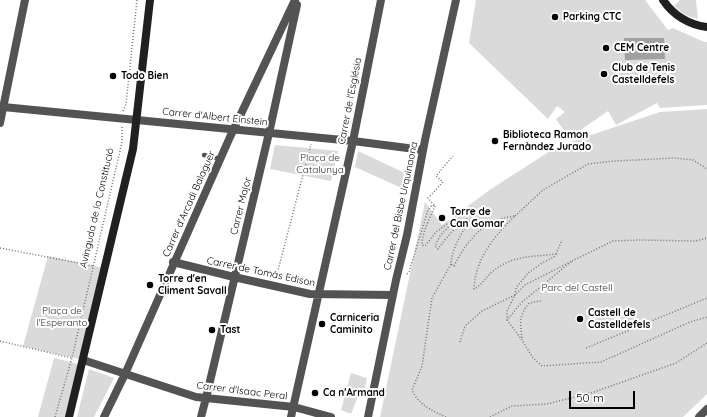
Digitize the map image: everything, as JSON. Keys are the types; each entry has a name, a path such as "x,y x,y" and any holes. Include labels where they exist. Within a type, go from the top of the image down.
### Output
{"street":[{"path":"0,123 25,0"},
{"path":"70,417 133,149 150,0"},
{"name":"Carrer d'Arcadi Balaguer","path":"104,417 125,374 173,262 233,130 297,0"},
{"name":"Carrer Major","path":"201,417 269,133 297,0"},
{"name":"Carrer de l'Església","path":"292,417 353,141 381,0"},
{"name":"Carrer del Bisbe Urquinaona","path":"368,417 456,0"},
{"path":"663,0 675,14 700,26 707,26"},
{"name":"Carrer d'Albert Einstein","path":"3,107 353,141 424,150"},
{"name":"Carrer de Tomàs Edison","path":"173,262 310,294 393,294"},
{"name":"Carrer d'Isaac Peral","path":"83,360 196,397 294,407 331,417"},
{"path":"699,417 707,409"}],"lane":[{"path":"204,155 220,159"}],"path":[{"name":"Avinguda de la Constitució","path":"55,417 72,358 122,142 122,118 126,104 137,0"},
{"path":"276,278 311,144"},
{"path":"435,206 428,198 443,182 436,176 453,156"},
{"path":"556,254 535,255 516,259 493,271 478,287 474,289 480,262 500,229 542,190 588,164 614,161 675,158 693,160 707,168"},
{"path":"405,276 409,272 428,210 432,205 435,206"},
{"path":"435,206 426,228 422,245 425,246 436,232 451,221 453,222 440,236 435,246 438,249 460,224 467,218 469,221 456,243 451,264 432,298 422,366 412,390 415,398 431,410 446,417"},
{"path":"451,264 454,266 463,248 476,233 497,220 508,216 515,216"},
{"path":"460,342 465,326 482,311 515,295 525,285 613,241 695,241 707,238"},
{"path":"562,240 554,257 528,273 516,288 515,295 507,311 507,320 533,358 542,366 601,362 690,322 707,317"},
{"path":"0,248 105,268"},
{"path":"507,320 526,299 572,261"},
{"path":"586,348 707,298"},
{"path":"526,299 529,303"},
{"path":"522,340 520,321 523,311 529,303 541,301"},
{"path":"0,342 72,358"},
{"path":"490,417 512,406 547,404 594,392 676,363 707,343"}],"green space":[{"name":"Club de Tenis Castelldefels","path":"476,0 645,0 668,30 673,28 707,42 707,105 660,108 657,103 616,125 608,111 569,138 556,119 565,112 557,106 548,119 469,43"},
{"path":"680,0 696,0 698,19 685,15 674,6"},
{"name":"Parc del Castell","path":"707,109 707,394 683,417 380,417 425,202 442,225 491,189 558,146 660,112"},
{"name":"Plaça de Catalunya","path":"275,145 338,151 331,181 270,169"},
{"path":"358,151 409,175 406,190 355,167"},
{"name":"Plaça de l'Esperanto","path":"48,256 105,268 83,360 23,346"},
{"path":"54,358 78,364 65,417 38,417"},
{"path":"89,369 114,378 94,417 77,417"},
{"path":"351,373 367,378 365,388 359,394 351,414 341,410"}],"shaded area":[{"path":"624,38 664,38 665,59 625,60"}],"place":[{"name":"Parking CTC","path":"555,17"},
{"name":"CEM Centre","path":"606,48"},
{"name":"Club de Tenis Castelldefels","path":"604,74"},
{"name":"Todo Bien","path":"113,76"},
{"name":"Biblioteca Ramon Fernàndez Jurado","path":"495,141"},
{"name":"Torre de Can Gomar","path":"442,218"},
{"name":"Torre d'en Climent Savall","path":"150,285"},
{"name":"Castell de Castelldefels","path":"580,319"},
{"name":"Carniceria Caminito","path":"322,324"},
{"name":"Tast","path":"212,330"},
{"name":"Ca n'Armand","path":"315,393"}]}
